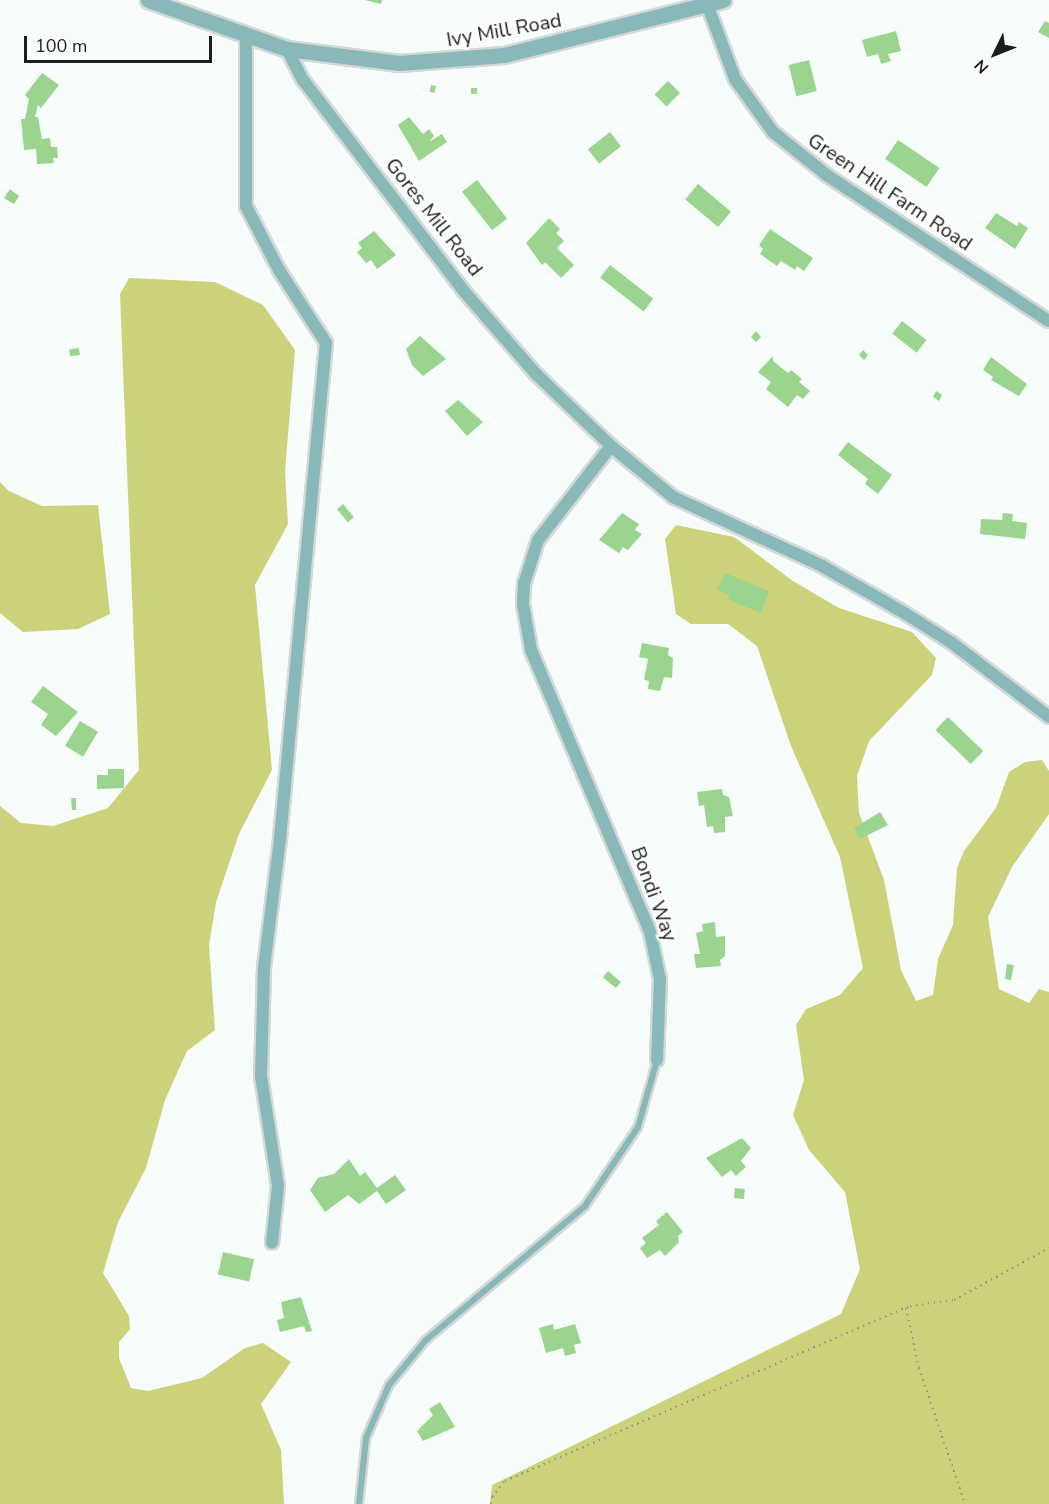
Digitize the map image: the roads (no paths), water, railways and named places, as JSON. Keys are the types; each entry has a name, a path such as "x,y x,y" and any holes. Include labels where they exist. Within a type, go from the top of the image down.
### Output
{"street":[{"path":"148,0 287,49"},
{"name":"Ivy Mill Road","path":"287,49 399,63 468,60 550,46 723,0"},
{"name":"Green Hill Farm Road","path":"707,4 735,79 773,132 828,176 1049,321"},
{"path":"246,35 246,206 279,270 326,343 280,840 264,968 261,1076 278,1186 272,1243"},
{"name":"Gores Mill Road","path":"287,49 303,80 462,289 537,374 611,446 673,497 822,566 906,614 961,649 1049,717"},
{"name":"Bondi Way","path":"611,446 538,540 524,585 523,604 531,650 650,932 660,979 657,1060"}],"lane":[{"name":"Bondi Way","path":"359,1504 366,1438 389,1385 426,1340 585,1206 638,1127 657,1060"}]}
